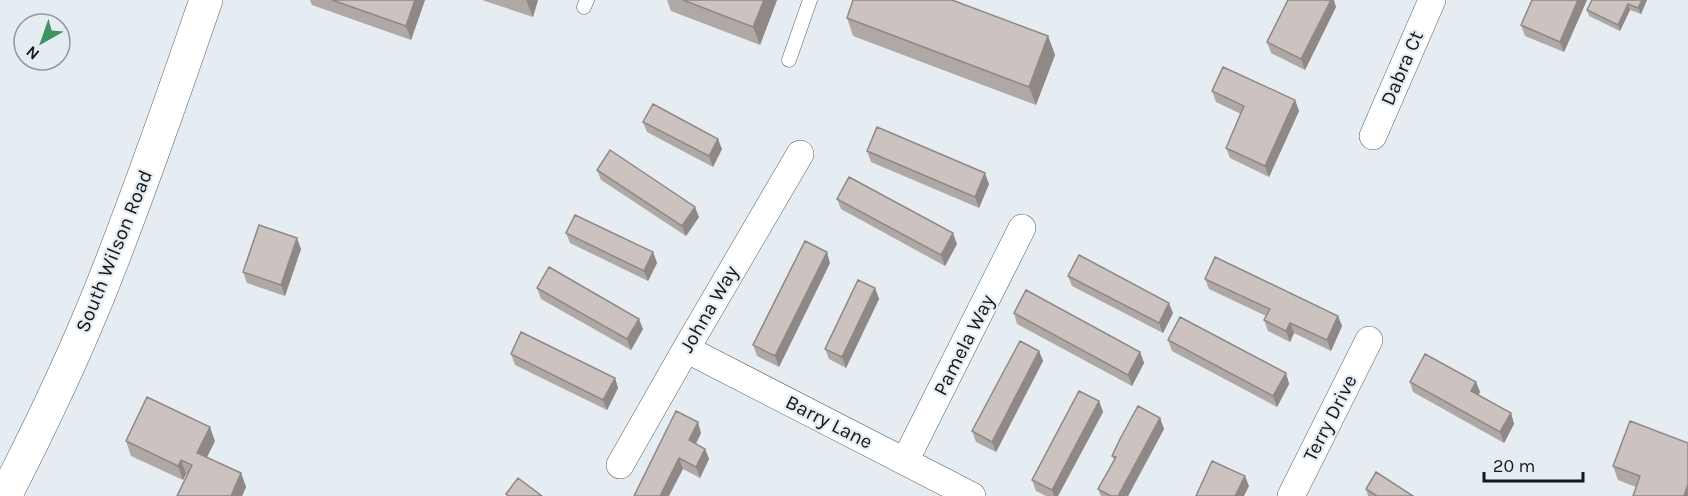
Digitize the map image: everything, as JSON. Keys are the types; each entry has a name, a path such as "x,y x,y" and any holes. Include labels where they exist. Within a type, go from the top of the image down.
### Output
{"main road":[{"name":"South Wilson Road","path":"5,496 16,462 45,417 99,296 162,130 206,0"}],"street":[{"name":"Dabra Ct","path":"1373,136 1432,0"},
{"name":"Johna Way","path":"620,465 800,154"},
{"name":"Pamela Way","path":"905,462 1022,228"},
{"name":"Terry Drive","path":"1291,496 1370,340"},
{"name":"Barry Lane","path":"686,349 972,496"}],"lane":[{"path":"789,60 810,0"}],"building":[{"path":"332,0 415,0 406,26"},
{"path":"683,0 764,0 753,27"},
{"path":"853,0 952,0 1048,36 1029,87 847,18"},
{"path":"1288,0 1331,0 1301,59 1267,42"},
{"path":"1532,0 1578,0 1560,42 1521,25"},
{"path":"1592,0 1642,0 1638,8 1628,4 1618,25 1587,10"},
{"path":"1223,67 1295,100 1265,166 1226,148 1244,106 1212,91"},
{"path":"653,104 718,139 709,156 643,122"},
{"path":"877,127 985,173 975,197 867,151"},
{"path":"610,150 695,207 682,226 597,170"},
{"path":"849,177 953,233 941,255 837,199"},
{"path":"575,215 653,252 644,271 566,233"},
{"path":"259,225 297,238 281,285 243,272"},
{"path":"805,241 827,252 775,356 753,345"},
{"path":"1079,255 1169,303 1159,323 1068,276"},
{"path":"1215,257 1338,316 1327,340 1290,323 1286,331 1264,320 1270,309 1205,279"},
{"path":"549,267 639,319 627,339 537,288"},
{"path":"858,280 875,288 842,357 825,349"},
{"path":"1026,290 1140,352 1128,375 1014,313"},
{"path":"1180,317 1286,373 1273,396 1168,340"},
{"path":"521,332 615,378 603,400 511,354"},
{"path":"1020,341 1039,351 992,442 972,431"},
{"path":"1425,354 1476,382 1471,391 1511,413 1500,432 1410,382"},
{"path":"1079,391 1099,401 1052,490 1032,480"},
{"path":"147,397 210,427 197,453 241,473 231,496 177,496 192,465 181,460 178,466 126,441"},
{"path":"1138,406 1160,418 1118,496 1111,496 1098,489 1116,457 1112,456"},
{"path":"676,411 698,422 689,440 705,449 696,467 679,458 660,496 634,496"},
{"path":"1630,421 1688,443 1688,484 1684,496 1633,496 1640,476 1613,466"},
{"path":"1212,461 1245,476 1235,496 1196,496"},
{"path":"1376,472 1413,496 1377,496 1366,489"},
{"path":"518,478 542,496 508,496 506,494"}]}
